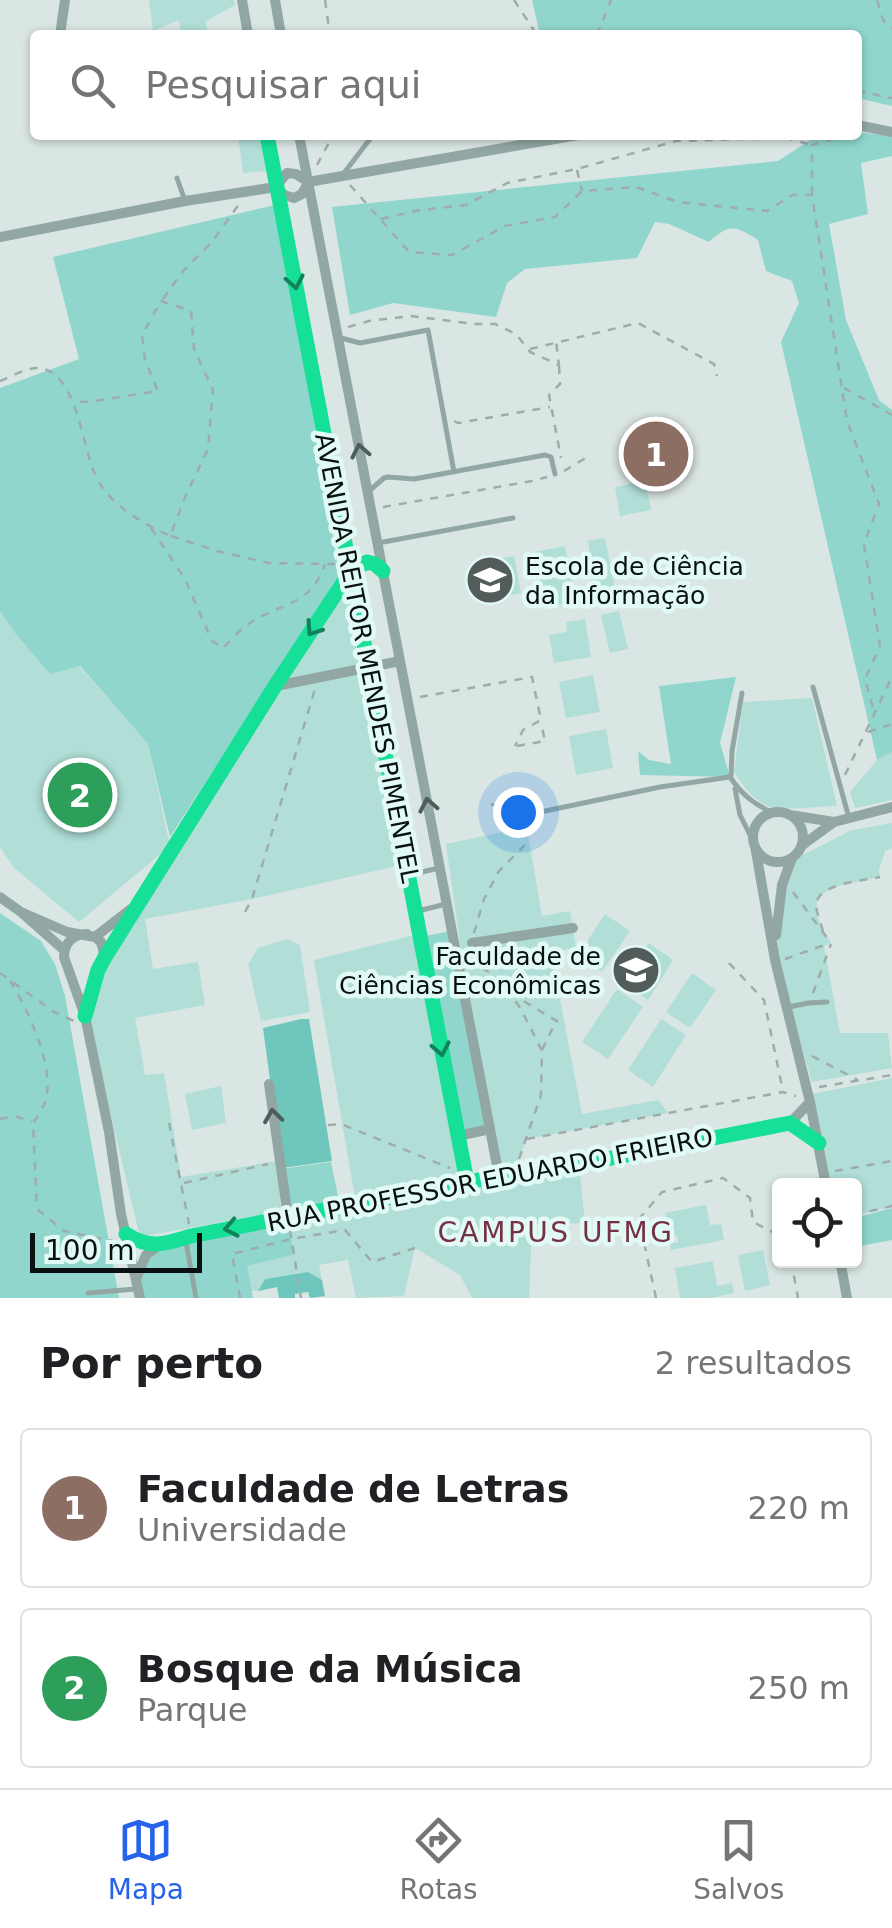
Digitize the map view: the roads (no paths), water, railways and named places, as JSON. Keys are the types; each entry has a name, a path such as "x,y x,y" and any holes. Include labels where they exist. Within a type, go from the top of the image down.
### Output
{"street":[{"path":"61,30 65,0"},
{"path":"242,0 247,30"},
{"path":"275,0 280,30"},
{"path":"862,125 892,132"},
{"name":"AVENIDA REITOR MENDES PIMENTEL","path":"267,140 466,1182"},
{"name":"AVENIDA REITOR MENDES PIMENTEL","path":"301,140 490,1129 506,1175"},
{"path":"0,237 276,187 287,173 308,182 521,140"},
{"path":"276,187 294,198 302,194 308,182"},
{"path":"66,964 70,970 84,975 101,964 350,568 371,562 383,571"},
{"path":"275,686 400,661"},
{"path":"775,956 782,885 801,846 834,822 892,807"},
{"path":"825,1178 754,844 756,826 773,813 834,822"},
{"path":"789,815 800,825 801,846"},
{"path":"754,844 759,853 772,861 792,858"},
{"path":"0,897 64,950"},
{"path":"138,1289 86,1021 64,950 75,936 91,935 142,897"},
{"path":"21,912 67,932 91,935 104,949 86,1021"},
{"path":"472,943 573,928"},
{"path":"269,1084 288,1217"},
{"path":"810,1102 790,1123 819,1143"},
{"name":"RUA PROFESSOR EDUARDO FRIEIRO","path":"156,1247 188,1237 466,1182 790,1123"},
{"path":"458,1136 490,1129"},
{"path":"127,1240 156,1247"},
{"path":"138,1289 146,1255 156,1247"},
{"path":"842,1268 848,1298"}],"lane":[{"path":"342,176 369,140"},
{"path":"177,178 184,201"},
{"path":"338,334 360,342 428,330 454,472"},
{"path":"368,492 384,478 454,472 545,456 551,457 556,474"},
{"path":"378,543 513,518"},
{"path":"814,688 849,818"},
{"path":"742,692 730,776 740,815 754,844"},
{"path":"526,815 730,776"},
{"path":"730,776 752,803 773,813"},
{"path":"408,875 439,868"},
{"path":"415,912 446,904"},
{"path":"786,1008 827,1002"},
{"path":"188,1237 196,1298"},
{"path":"88,1293 138,1289"}],"place":[{"name":"Faculdade de Letras","path":"656,454"},
{"name":"Escola de Ciência da Informação","path":"490,580"},
{"name":"Bosque da Música","path":"80,795"},
{"name":"Faculdade de Ciências Econômicas","path":"636,970"}],"district":[{"name":"CAMPUS UFMG","path":"556,1232"}]}
